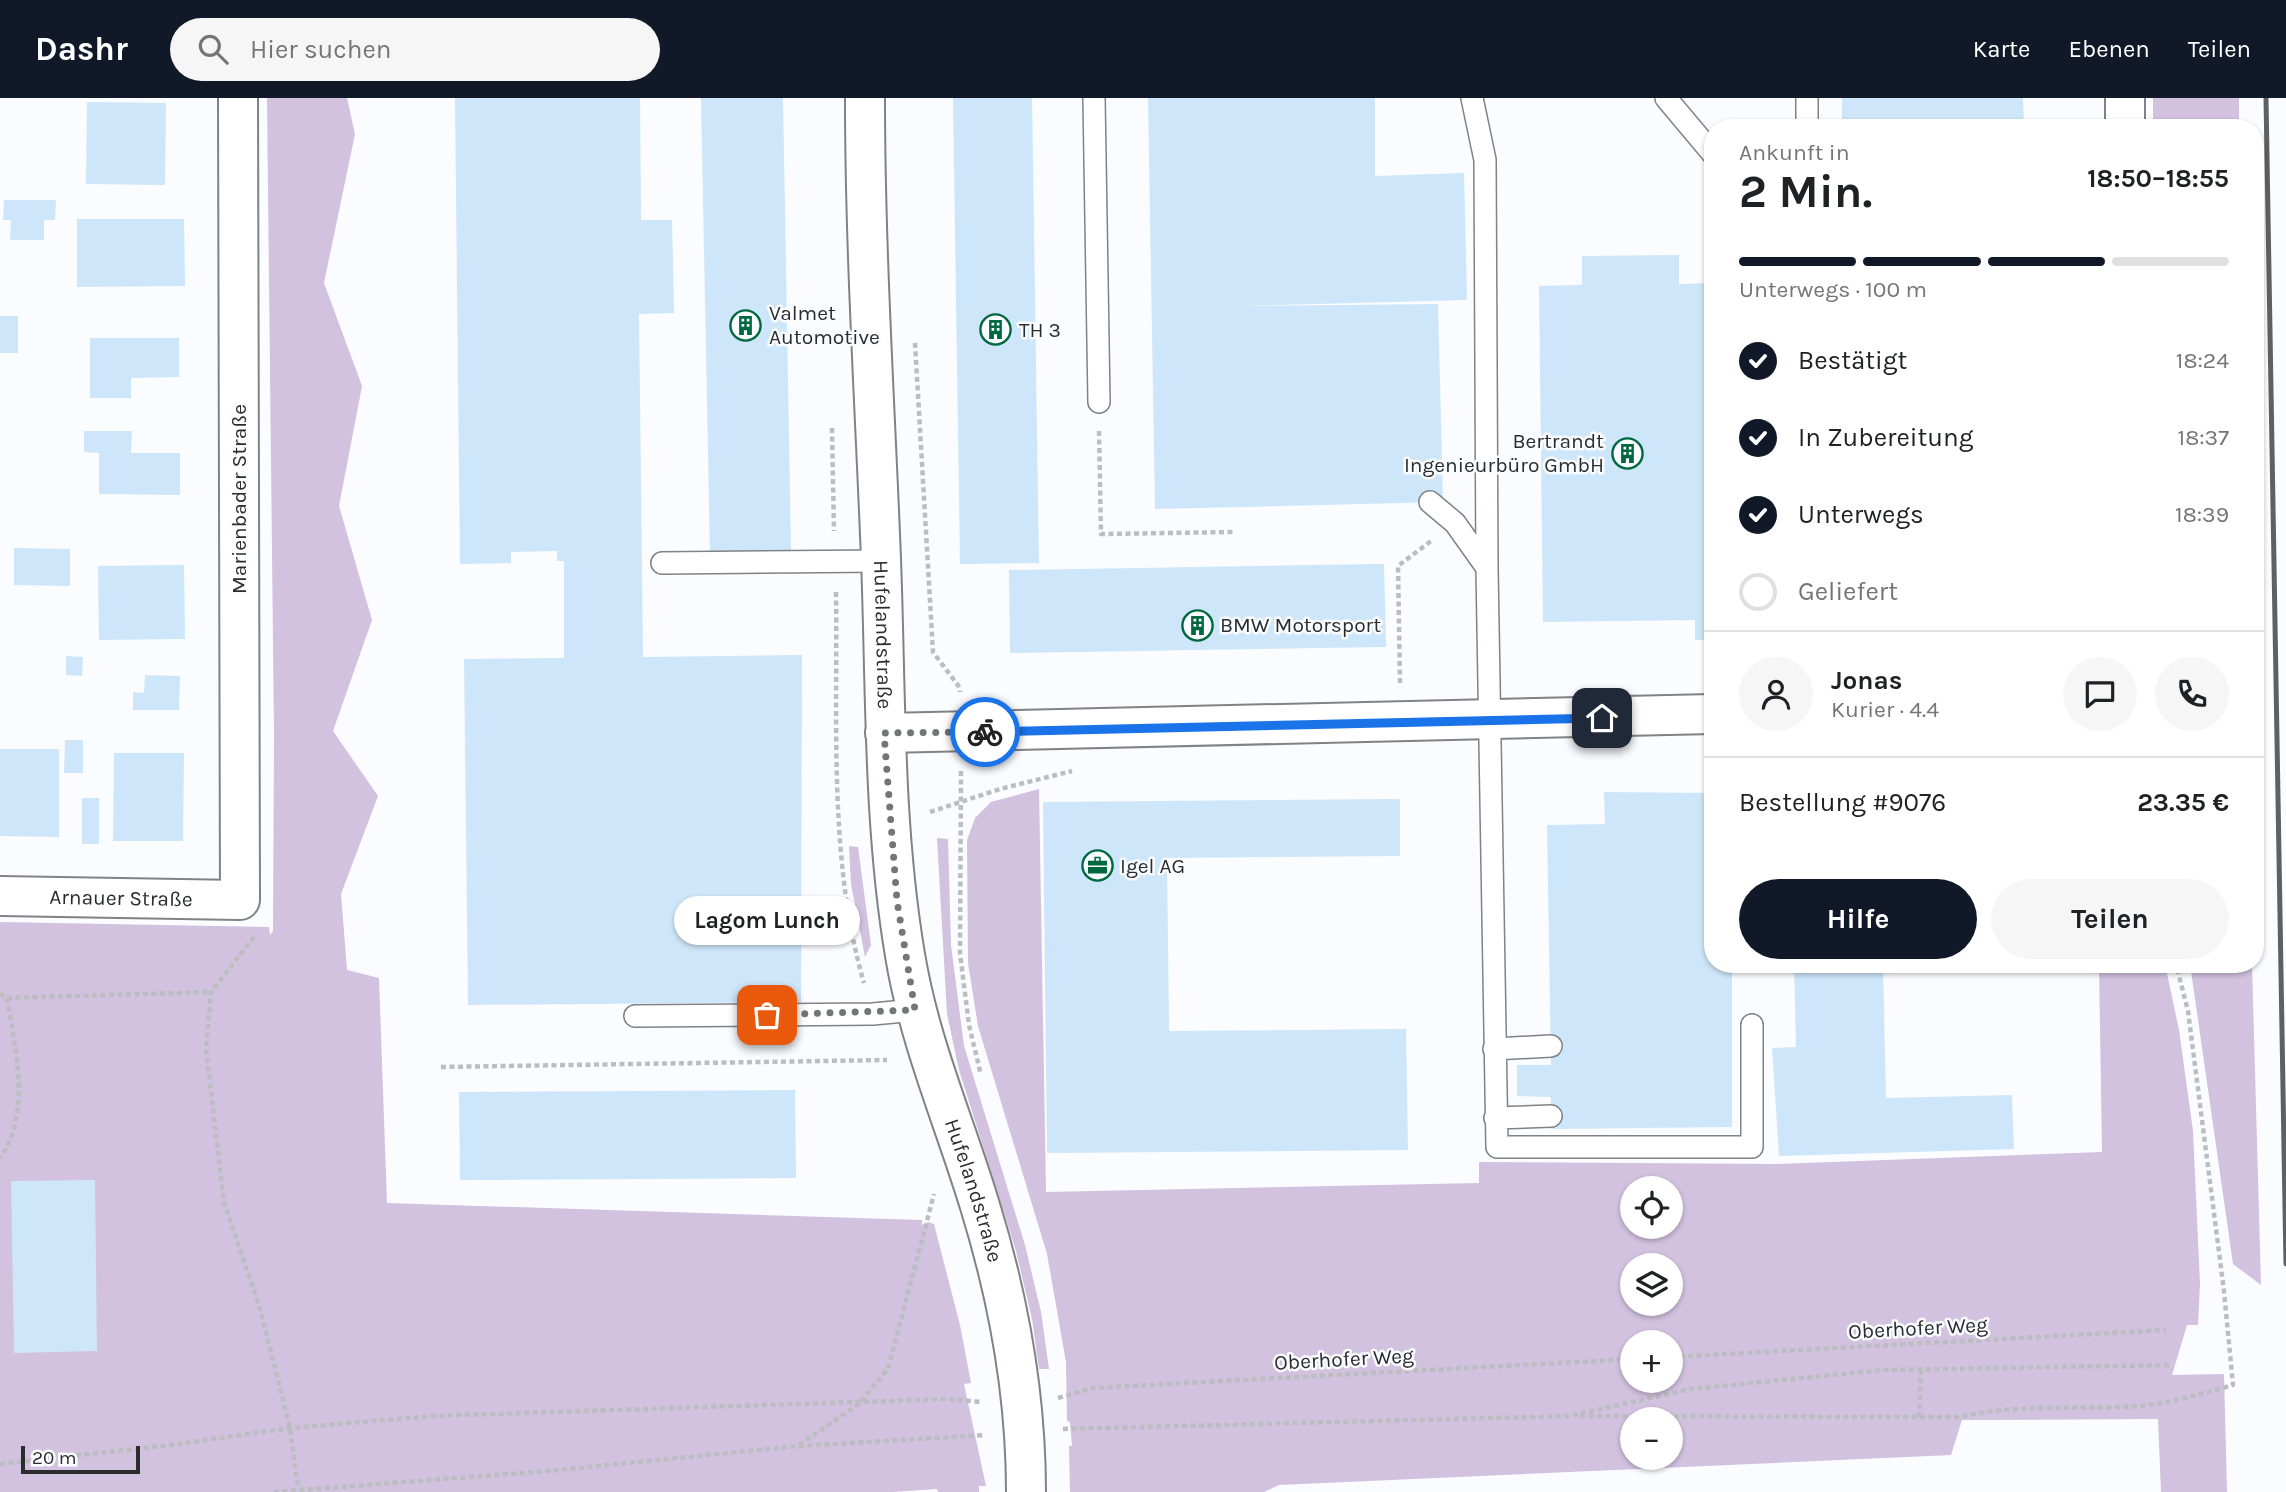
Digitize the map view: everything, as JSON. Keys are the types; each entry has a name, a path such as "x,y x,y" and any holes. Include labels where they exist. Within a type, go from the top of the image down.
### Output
{"street":[{"name":"Marienbader Straße","path":"237,98 240,900"},
{"name":"Hufelandstraße","path":"865,98 865,221 881,561 884,733 897,901 915,1010 926,1054 980,1206 1008,1312 1023,1401 1026,1492"},
{"path":"2125,98 2125,119"},
{"path":"884,733 1704,714"},
{"name":"Arnauer Straße","path":"0,896 240,900"}],"lane":[{"path":"1094,98 1099,402"},
{"path":"1472,98 1485,160 1487,568 1497,1147 1752,1147 1752,1025"},
{"path":"1666,98 1704,143"},
{"path":"1807,98 1807,119"},
{"path":"1430,502 1455,523 1487,568"},
{"path":"662,563 881,561"},
{"path":"635,1016 915,1010"},
{"path":"1494,1049 1550,1046"},
{"path":"1495,1118 1551,1116"}],"path":[{"path":"914,334 933,652 960,688 960,733"},
{"path":"1099,402 1101,534 1235,532"},
{"path":"1400,723 1398,566 1455,523"},
{"path":"962,803 960,953 969,1025 982,1079"},
{"path":"240,900 254,940 211,992 206,1049 224,1202 261,1312 290,1428 298,1489"},
{"path":"1059,1429 1569,1416 1959,1417 1995,1408 2129,1407 2185,1399 2233,1385 2197,1075 2188,1011 2178,973"},
{"path":"0,994 7,998 211,992"},
{"path":"0,1158 16,1116 19,1077 7,998"},
{"path":"441,1067 887,1060"},
{"path":"798,1446 859,1404 888,1369 934,1194"},
{"name":"Oberhofer Weg","path":"1683,1356 2166,1330"},
{"name":"Oberhofer Weg","path":"1058,1398 1093,1388 1620,1360"},
{"path":"1569,1416 1691,1389 1883,1370 2171,1366"},
{"path":"1919,1417 1921,1370"},
{"path":"1057,1387 1058,1409"},
{"path":"0,1464 171,1446 290,1428 433,1416 947,1399 982,1402"},
{"path":"1059,1419 1059,1442"},
{"path":"274,1492 548,1471 798,1446 986,1435"}],"shaded area":[{"path":"267,98 347,98 355,134 324,283 362,386 339,506 372,620 333,731 378,796 341,894 347,970 379,978 387,1203 922,1220 922,1225 928,1222 934,1224 960,1325 971,1383 964,1384 986,1486 979,1486 979,1492 938,1492 937,1489 893,1492 0,1492 0,922 269,927 270,935 273,931 274,734"},
{"path":"2153,98 2239,98 2239,119 2153,119"},
{"path":"1039,789 1046,1192 1479,1183 1479,1162 1775,1164 2102,1152 2099,973 2167,973 2179,1030 2193,1131 2200,1284 2198,1325 2187,1325 2172,1375 2224,1374 2227,1492 2161,1492 2158,1419 1962,1420 1951,1455 1683,1467 1683,1407 1620,1407 1620,1470 1279,1485 1264,1492 1070,1492 1069,1446 1072,1446 1070,1422 1067,1421 1066,1362 1047,1254 978,1026 968,963 967,840 975,818 991,802"},
{"path":"937,838 948,839 951,945 964,1046 1025,1245 1041,1312 1049,1369 1039,1369 1032,1319 1016,1251 959,1070 947,1014"},
{"path":"849,846 858,847 871,945 865,957 851,884"},
{"path":"2191,973 2252,973 2261,1285 2233,1264"}],"building":[{"path":"455,98 640,98 641,220 672,220 674,313 639,314 643,657 802,655 801,1002 468,1005 464,659 564,658 564,561 557,561 557,551 511,552 511,563 460,564"},
{"name":"Valmet Automotive","path":"701,98 783,98 791,553 710,554"},
{"name":"TH 3","path":"953,98 1032,98 1039,563 960,564"},
{"path":"1148,98 1375,98 1375,176 1464,173 1467,300 1237,306 1438,304 1443,502 1155,509"},
{"path":"1842,98 2023,98 2024,119 1842,119"},
{"path":"87,102 166,103 165,185 86,184"},
{"path":"4,200 56,200 55,220 44,220 44,240 10,240 11,220 3,220"},
{"path":"77,219 184,219 185,286 77,287"},
{"name":"Bertrandt Ingenieurbüro GmbH","path":"1679,255 1679,284 1704,283 1704,640 1695,640 1695,620 1543,622 1539,286 1582,285 1582,256"},
{"path":"0,316 18,316 18,353 0,353"},
{"path":"90,338 179,338 179,377 131,378 131,398 90,398"},
{"path":"84,431 132,431 131,453 180,453 180,495 99,494 99,453 84,452"},
{"path":"14,548 70,549 70,586 14,585"},
{"name":"BMW Motorsport","path":"1384,564 1386,647 1010,653 1009,570"},
{"path":"184,565 185,639 99,640 98,566"},
{"path":"66,656 83,657 82,676 66,675"},
{"path":"145,675 180,676 179,710 133,710 133,692 144,693"},
{"path":"65,740 83,740 83,773 64,773"},
{"path":"0,749 59,749 59,837 0,836"},
{"path":"114,753 184,753 183,841 113,841"},
{"path":"1604,792 1704,793 1704,973 1732,973 1732,1127 1551,1129 1551,1097 1517,1096 1517,1065 1551,1065 1547,825 1605,824"},
{"path":"82,798 99,798 99,844 82,844"},
{"path":"1400,799 1400,856 1167,858 1169,1031 1406,1029 1408,1150 1047,1153 1043,802"},
{"path":"1794,973 1883,973 1886,1098 2012,1095 2014,1149 1779,1156 1772,1048 1796,1047"},
{"path":"795,1090 796,1178 460,1180 459,1092"},
{"path":"95,1180 97,1351 14,1353 11,1181"}],"railway":[{"path":"2266,98 2286,1264"}],"way so far":[{"path":"767,1015 915,1010 897,901 884,733 985,732"}],"place":[{"name":"Valmet Automotive","path":"746,325"},
{"name":"TH 3","path":"996,330"},
{"name":"Bertrandt Ingenieurbüro GmbH","path":"1627,453"},
{"name":"BMW Motorsport","path":"1197,625"},
{"name":"Igel AG","path":"1097,866"},
{"name":"Lagom Lunch","path":"767,1015"}],"route":[{"path":"985,732 1602,718"}]}
